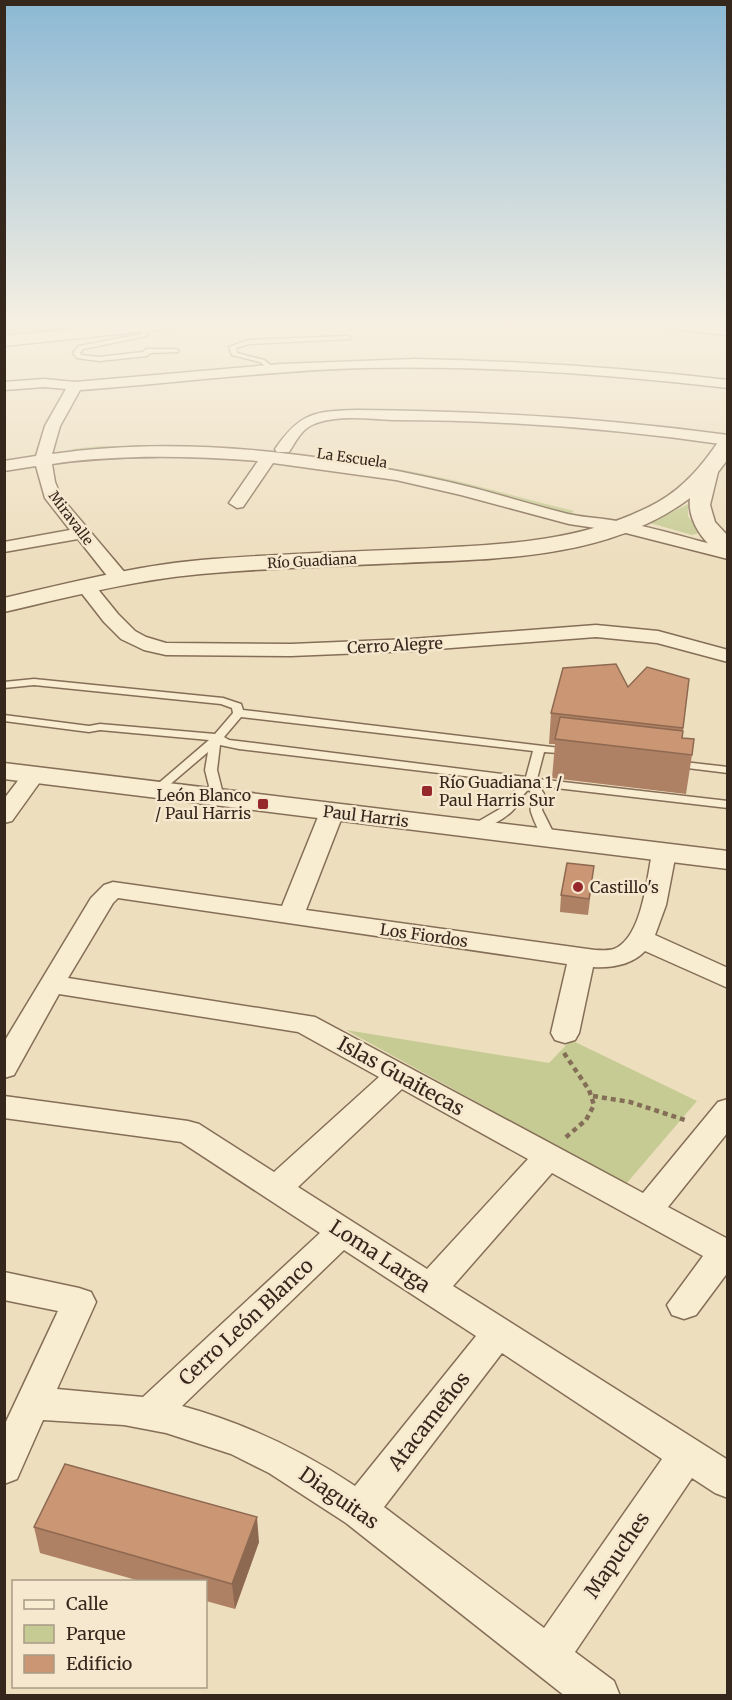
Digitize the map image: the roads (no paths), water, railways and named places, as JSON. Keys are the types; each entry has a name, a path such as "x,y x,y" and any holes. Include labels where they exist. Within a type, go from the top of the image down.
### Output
{"street":[{"name":"Miravalle","path":"65,402 49,430 44,454 47,486 53,498 119,578"},
{"path":"283,449 296,430 305,423 331,417 376,415 445,414 540,419 637,428 728,441 708,472 698,503 699,513 714,536 728,548"},
{"name":"La Escuela","path":"4,466 44,454 153,443 283,449 376,461 448,475 600,515 620,526"},
{"name":"La Escuela","path":"4,455 152,452 268,458 324,465 412,479 588,524 620,526 728,554"},
{"path":"237,503 268,458"},
{"name":"Río Guadiana","path":"4,605 119,578 204,567 522,549 575,540 620,526 663,507 690,489 708,472"},
{"path":"4,547 82,533"},
{"name":"Cerro Alegre","path":"85,586 130,638 146,645 166,649 291,650 387,646 596,631 658,637 728,656"},
{"name":"Paul Harris","path":"4,771 728,860"},
{"path":"4,816 34,775"},
{"path":"291,916 332,812"},
{"path":"664,853 651,916 641,939 728,979"},
{"name":"Los Fiordos","path":"51,984 103,898 113,890 595,959 620,956 630,951 641,939"},
{"path":"565,1033 582,957"},
{"path":"4,1068 51,984"},
{"name":"Islas Guaitecas","path":"51,984 305,1024 724,1252 684,1305"},
{"path":"276,1189 399,1075"},
{"name":"Loma Larga","path":"4,1107 188,1132 728,1481"},
{"path":"648,1210 719,1121"},
{"path":"430,1289 549,1156"},
{"name":"Cerro León Blanco","path":"150,1413 342,1232"},
{"path":"4,1286 79,1302 4,1467"},
{"name":"Atacameños","path":"359,1510 498,1333"},
{"name":"Diaguitas","path":"33,1404 73,1404 150,1413 195,1424 238,1439 280,1458 320,1482 359,1510 599,1695"},
{"name":"Mapuches","path":"549,1656 686,1455"}],"lane":[{"path":"4,685 34,682 223,701 237,706 238,713"},
{"path":"157,790 198,756 238,713"},
{"path":"238,713 575,753"},
{"path":"4,718 89,729 100,727 216,737 225,743 239,746 728,805"},
{"path":"216,737 211,770 218,798"},
{"path":"470,830 509,808 519,792 531,781 539,748"},
{"path":"669,763 728,770"},
{"path":"531,781 538,794 536,810 551,840"}],"place":[{"name":"Río Guadiana 1 / Paul Harris Sur","path":"427,791"},
{"name":"León Blanco / Paul Harris","path":"263,804"},
{"name":"Castillo's","path":"578,887"}]}
